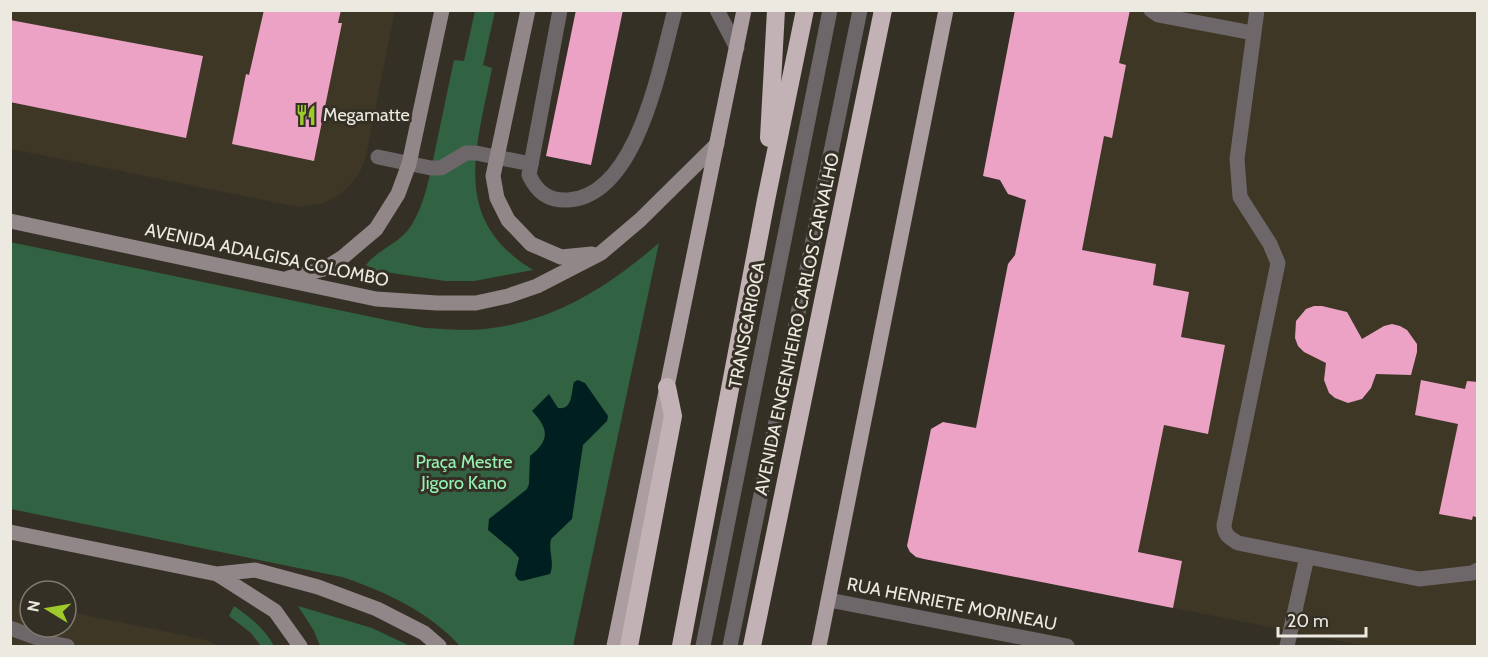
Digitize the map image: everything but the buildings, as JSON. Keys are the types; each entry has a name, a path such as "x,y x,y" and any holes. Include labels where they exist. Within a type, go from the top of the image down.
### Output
{"highway":[{"path":"766,200 776,10"},
{"path":"681,646 766,200 805,10"},
{"name":"AVENIDA ENGENHEIRO CARLOS CARVALHO","path":"752,646 883,10"},
{"path":"629,646 673,416 667,387"}],"main road":[{"path":"614,646 744,10"},
{"path":"819,646 946,10"}],"street":[{"path":"283,279 324,269 343,257 376,229 398,194 409,164 442,10"},
{"path":"528,10 497,158 494,176 496,198 508,220 531,244 561,257 601,253"},
{"path":"560,10 529,175 536,190 549,197 563,200 580,199 597,191 616,173 646,118 675,10"},
{"path":"717,10 737,48"},
{"name":"TRANSCARIOCA","path":"704,646 830,10"},
{"path":"730,646 860,10"},
{"path":"1151,10 1158,15 1253,33"},
{"path":"1257,10 1237,159 1240,197 1270,244 1278,263 1224,532 1238,543 1419,579 1472,573 1478,570"},
{"name":"AVENIDA ADALGISA COLOMBO","path":"10,221 376,299 476,303 508,296 537,286 601,253 640,220 717,144"},
{"path":"378,157 441,168 465,153 531,164"},
{"path":"10,532 217,574 255,570 318,587 378,609 424,633 439,646"},
{"path":"1287,646 1307,557"},
{"path":"217,574 275,611 300,646"},
{"name":"RUA HENRIETE MORINEAU","path":"829,600 1067,646"},
{"path":"10,628 51,643 67,646"}],"shaded area":[{"path":"10,11 395,11 366,156 360,172 339,195 324,203 299,207 11,149"},
{"path":"1015,11 1477,11 1477,646 1366,646 924,559 907,546 931,429 943,422 972,427 976,425 1008,264 1016,254 1026,199 1008,194 1003,188 1003,180 983,176"},
{"path":"10,599 18,601 18,639 78,639 78,613 206,640 218,646 11,646"}],"green space":[{"path":"475,11 495,11 483,65 492,68 476,154 475,180 479,205 489,228 507,250 533,270 474,281 445,281 372,270 366,265 406,232 416,217 424,197 454,60 464,61"},
{"name":"Praça Mestre Jigoro Kano","path":"10,242 425,328 462,330 510,325 556,310 599,288 659,243 573,646 460,646 434,623 406,604 342,577 11,509"},
{"path":"234,606 257,624 274,646 261,646 251,633 229,616"},
{"path":"298,606 372,628 410,646 320,646 314,631"}],"water":[{"path":"578,380 585,383 608,416 607,421 583,445 572,519 551,539 550,574 518,580 515,575 519,558 488,530 489,519 527,489 529,484 530,456 541,445 545,434 542,423 532,411 549,394 558,408 569,404 574,382"}],"place":[{"name":"Megamatte","path":"306,115"}]}
